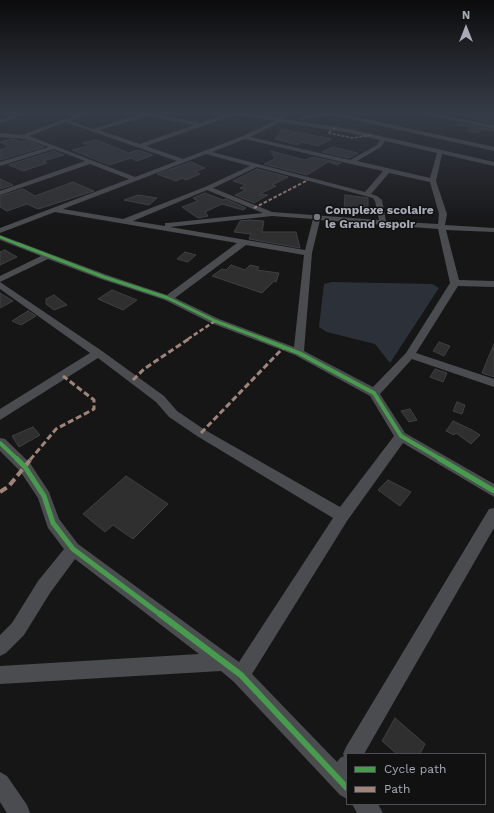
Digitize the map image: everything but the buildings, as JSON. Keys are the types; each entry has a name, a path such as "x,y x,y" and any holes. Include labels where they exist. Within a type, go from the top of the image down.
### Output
{"street":[{"path":"0,164 43,151"},
{"path":"65,151 89,162 135,179"},
{"path":"156,151 183,160"},
{"path":"306,151 434,182"},
{"path":"351,162 370,151"},
{"path":"374,393 410,355 455,283 441,227 443,214 434,182 440,151 494,164"},
{"path":"0,231 206,152 378,199 383,223"},
{"path":"0,193 89,162"},
{"path":"126,222 257,165"},
{"path":"366,195 388,170"},
{"path":"207,188 271,214"},
{"path":"55,210 308,253"},
{"path":"153,227 271,214 494,230"},
{"path":"299,353 308,253 318,218"},
{"path":"0,238 168,298 215,321 299,353 374,393 401,436 494,491"},
{"path":"168,298 243,242"},
{"path":"0,279 47,256"},
{"path":"455,283 494,284"},
{"path":"0,285 98,353 160,399 173,414 201,433 342,516"},
{"path":"0,415 98,353"},
{"path":"410,355 494,383"},
{"path":"241,675 342,516 401,436"},
{"path":"0,443 25,467 44,496 53,522 73,549 241,675 344,777"},
{"path":"355,753 494,514"},
{"path":"0,647 18,629 44,587 73,549"},
{"path":"0,675 222,662"},
{"path":"0,783 19,813"},
{"path":"364,805 372,813"}],"shaded area":[{"path":"332,282 432,284 439,288 390,363 375,344 327,332 319,327 324,284"}],"marked path":[{"path":"254,208 308,180"},
{"path":"133,380 144,369 215,321"},
{"path":"201,433 283,348"},
{"path":"0,492 9,486 56,429 94,409 94,400 63,376"}],"cycle path":[{"path":"0,237 104,277 168,298 215,321 299,353 374,393 401,436 494,491"},
{"path":"0,443 25,467 44,496 53,523 73,549 241,675 346,787"}],"place":[{"name":"Complexe scolaire le Grand espoir","path":"317,217"}]}
